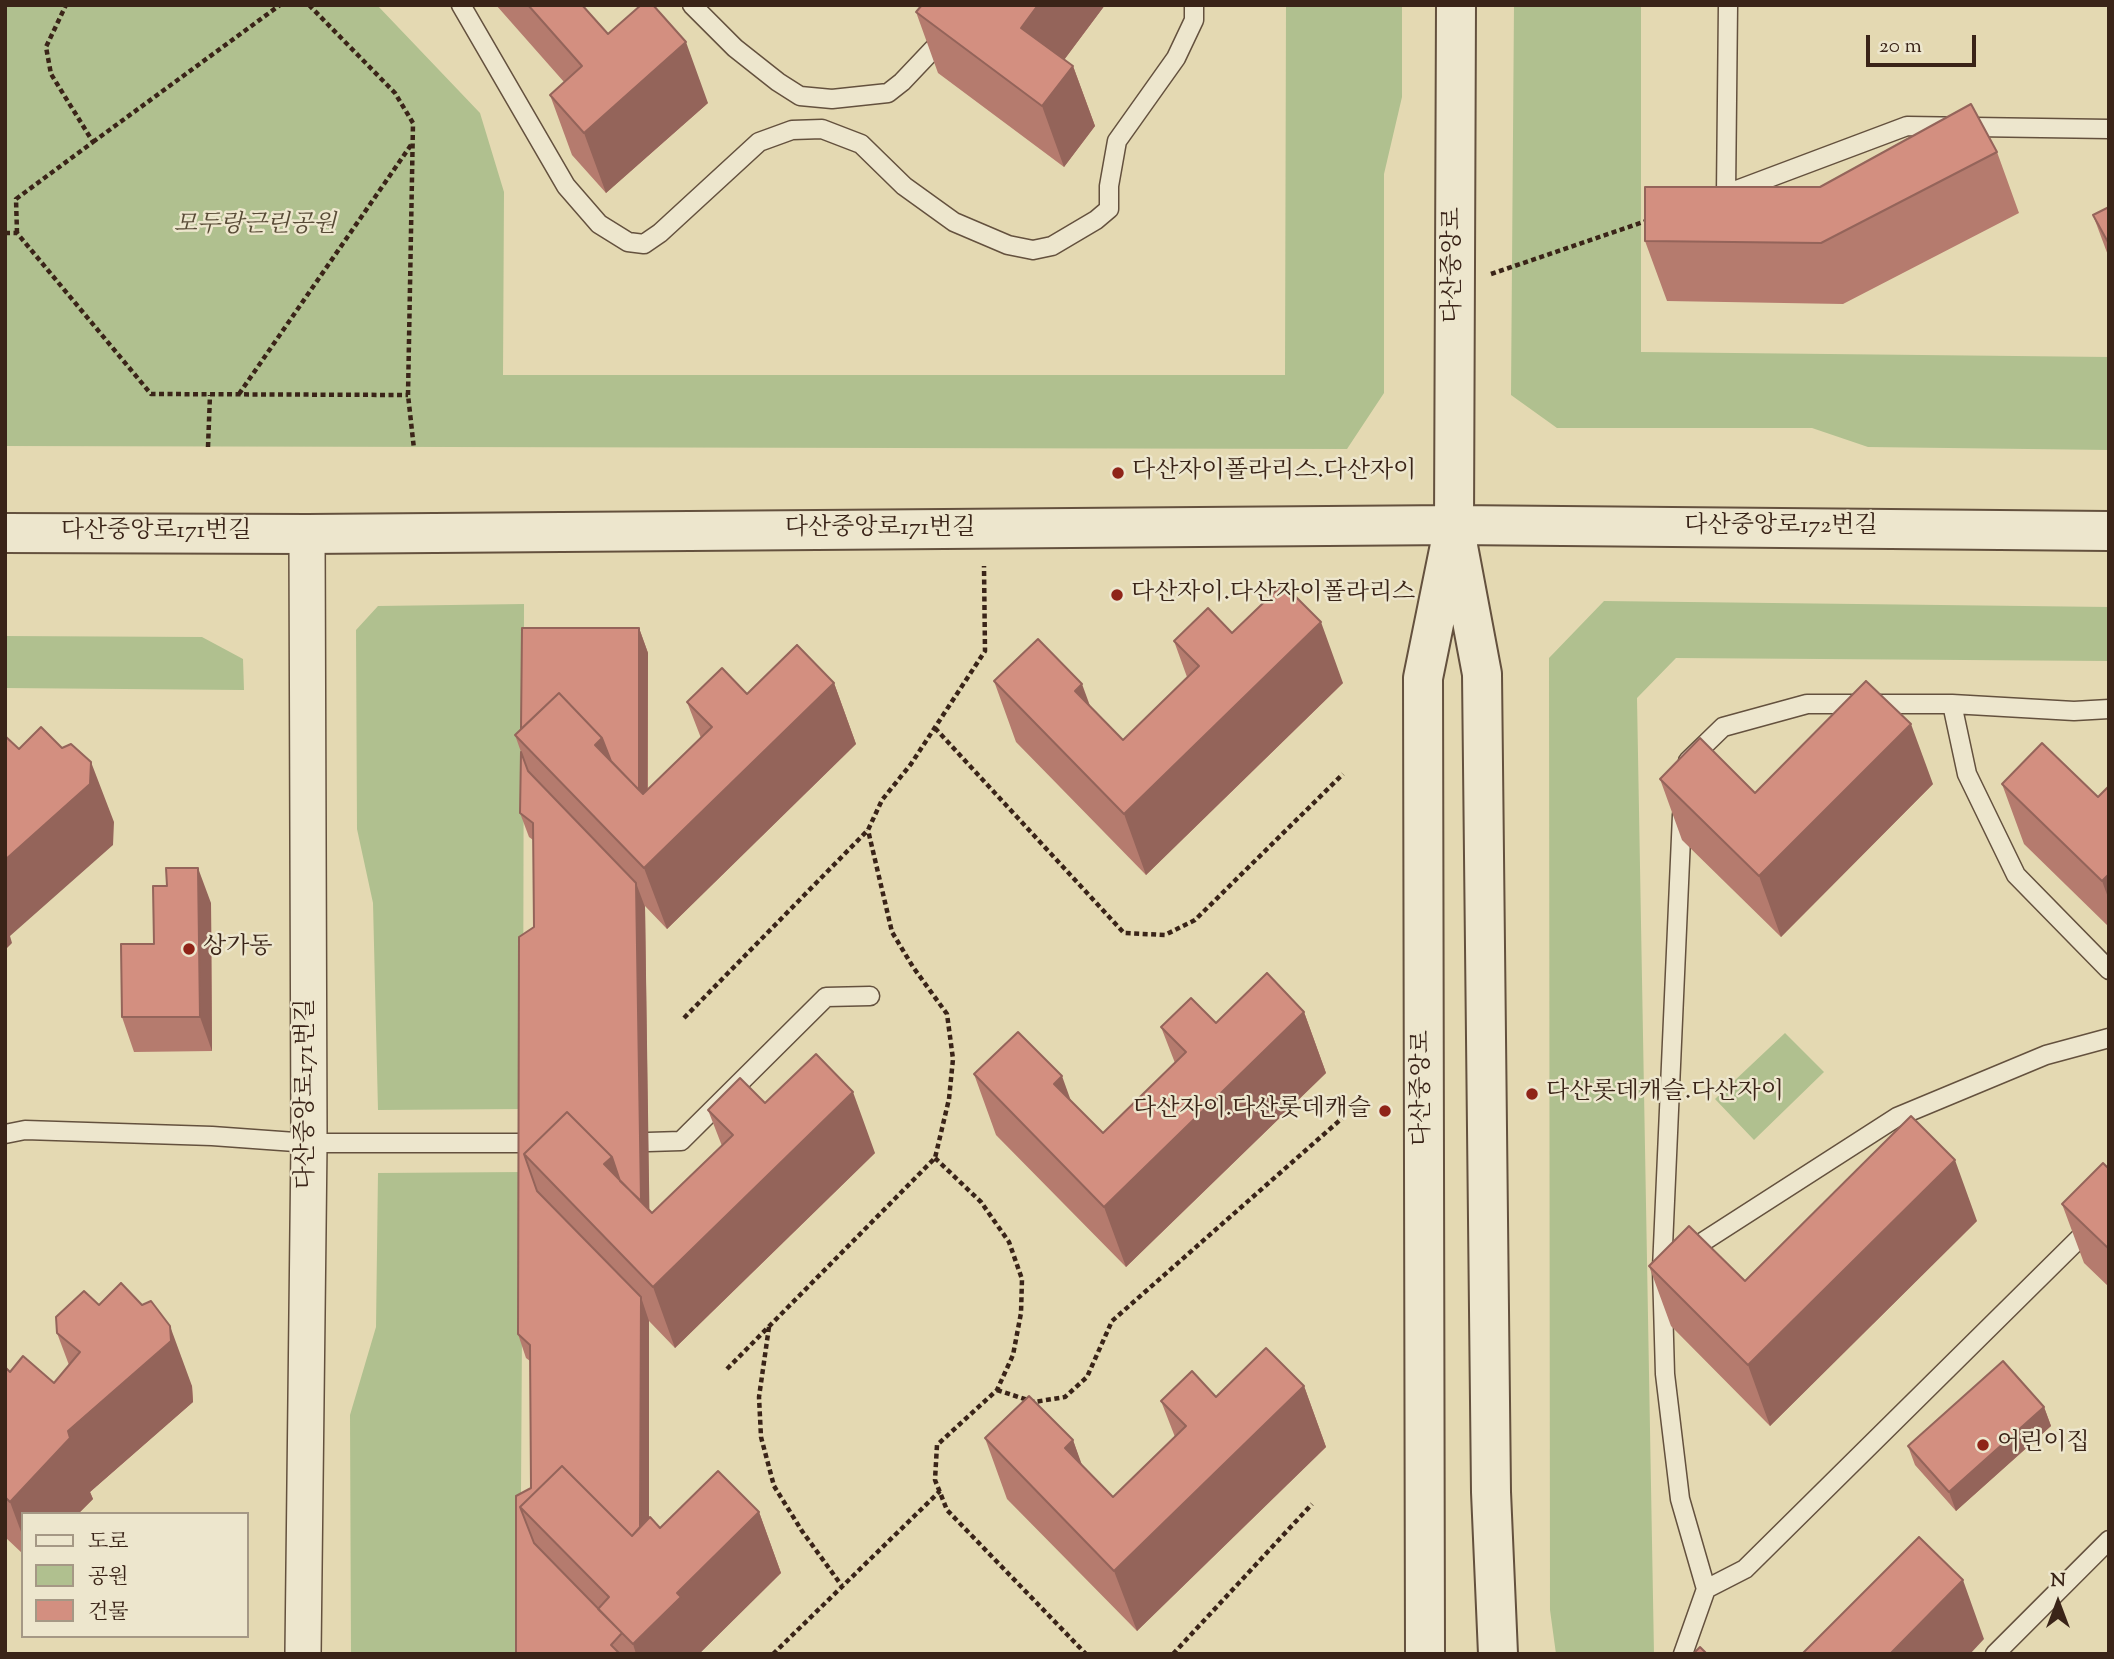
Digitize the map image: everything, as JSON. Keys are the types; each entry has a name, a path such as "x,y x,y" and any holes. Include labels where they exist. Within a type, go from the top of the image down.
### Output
{"street":[{"name":"다산중앙로","path":"1456,5 1454,525 1482,674 1491,1492 1498,1654"},
{"name":"다산중앙로","path":"1425,1654 1423,678 1454,525"},
{"name":"다산중앙로171번길","path":"5,533 307,534 1454,525"},
{"name":"다산중앙로172번길","path":"1454,525 2109,531"},
{"name":"다산중앙로171번길","path":"303,1654 309,1143 307,534"}],"lane":[{"path":"461,5 566,186 599,224 628,242 644,244 660,233 759,142 792,130 822,129 861,144 904,186 954,222 1008,245 1033,250 1052,246 1096,220 1109,209 1109,186 1116,141 1176,58 1194,20 1194,5"},
{"path":"692,5 735,48 800,96 831,99 864,98 888,93 902,82 975,5"},
{"path":"1728,5 1726,194 1907,126 2109,129"},
{"path":"800,96 800,130"},
{"path":"1683,1654 1706,1589 1680,1499 1665,1374 1662,1269 1684,765 1723,727 1807,704 1952,704 2074,711 2109,709"},
{"path":"1952,704 1967,775 2016,875 2109,970"},
{"path":"649,1142 681,1141 826,997 870,996"},
{"path":"1662,1269 1896,1117 2046,1055 2109,1038"},
{"path":"5,1134 25,1130 212,1136 309,1143 527,1143"},
{"path":"1706,1589 1745,1569 2109,1209"},
{"path":"1995,1654 2109,1540"}],"path":[{"path":"66,5 46,47 51,74 93,142"},
{"path":"280,5 16,200 17,233 151,394 408,395"},
{"path":"309,5 395,93 413,123 408,395 414,449"},
{"path":"239,395 413,143"},
{"path":"1455,287 1661,216"},
{"path":"5,233 17,233"},
{"path":"208,447 210,395"},
{"path":"684,1018 868,830 882,800 911,764 985,651 984,529"},
{"path":"935,728 1124,933 1165,935 1195,920 1343,774"},
{"path":"727,1369 935,1158 949,1098 953,1059 947,1014 892,932 868,830"},
{"path":"998,1390 1034,1402 1065,1397 1087,1377 1112,1321 1348,1113"},
{"path":"935,1158 981,1202 1009,1242 1022,1279 1021,1313 1013,1355 998,1390 937,1445 936,1480 947,1510 1086,1654"},
{"path":"769,1326 759,1397 761,1437 774,1486 802,1531 842,1586"},
{"path":"773,1654 940,1491"},
{"path":"1172,1654 1312,1504"}],"green space":[{"name":"모두랑근린공원","path":"5,5 377,5 480,113 504,192 503,375 1285,375 1286,5 1402,5 1402,97 1384,174 1384,393 1347,449 5,446"},
{"path":"1514,5 1641,5 1641,352 2109,357 2109,450 1868,447 1812,428 1557,428 1511,395"},
{"path":"1604,601 2109,607 2109,661 1676,658 1637,698 1654,1654 1556,1654 1550,1610 1549,658"},
{"path":"524,604 523,1109 378,1110 373,903 357,829 356,630 378,606"},
{"path":"5,636 202,637 243,659 244,690 5,688"},
{"path":"1785,1033 1824,1072 1754,1140 1715,1099"},
{"path":"523,1172 520,1654 351,1654 350,1415 376,1327 378,1173"}],"building":[{"path":"528,5 582,5 608,34 641,5 653,5 686,42 584,133 550,95 582,66"},
{"path":"922,5 1038,5 1021,28 1073,66 1042,106 916,12"},
{"path":"1971,104 1997,152 1821,243 1645,241 1645,187 1820,187"},
{"path":"2109,207 2109,244 2093,215"},
{"path":"1283,584 1321,622 1124,814 994,681 1038,639 1082,684 1075,691 1123,740 1199,666 1174,641 1208,608 1232,633"},
{"path":"522,628 639,628 639,790 611,761 602,738 559,693 521,729"},
{"path":"797,645 834,683 644,868 515,735 559,693 602,738 595,745 643,794 712,727 687,702 722,668 747,694"},
{"path":"1866,681 1911,724 1759,876 1660,779 1700,738 1755,793"},
{"path":"41,727 62,748 71,744 91,762 90,784 5,860 5,736 19,749"},
{"path":"2042,743 2098,797 2109,786 2109,874 2102,881 2002,784"},
{"path":"521,752 528,771 636,883 641,1201 620,1181 612,1157 567,1112 524,1154 537,1191 641,1297 640,1527 632,1536 562,1466 520,1507 534,1543 622,1633 611,1645 620,1654 516,1654 516,1496 531,1488 530,1345 518,1334 519,937 534,927 533,823 520,813"},
{"path":"166,868 198,868 200,1017 122,1017 121,944 154,944 153,886 167,886"},
{"path":"1267,973 1304,1012 1104,1207 974,1074 1018,1032 1062,1076 1054,1084 1103,1133 1186,1052 1161,1027 1191,998 1216,1023"},
{"path":"816,1054 853,1092 653,1287 524,1154 567,1112 612,1157 604,1164 652,1213 733,1135 708,1110 740,1078 765,1103"},
{"path":"1911,1116 1955,1160 1748,1365 1649,1266 1689,1226 1745,1281"},
{"path":"2103,1163 2109,1169 2109,1249 2062,1204"},
{"path":"121,1283 142,1305 151,1301 170,1326 171,1341 68,1431 70,1438 10,1502 5,1497 5,1367 10,1372 23,1356 54,1383 80,1352 57,1333 56,1317 84,1291 99,1305"},
{"path":"1266,1348 1304,1386 1114,1571 985,1438 1029,1396 1073,1440 1065,1448 1113,1497 1186,1426 1161,1401 1192,1371 1216,1397"},
{"name":"어린이집","path":"2003,1361 2044,1407 1949,1492 1908,1446"},
{"path":"562,1466 632,1536 650,1517 660,1528 718,1471 759,1512 677,1593 681,1597 633,1644 598,1609 609,1597 520,1507"},
{"path":"1919,1537 1963,1580 1890,1654 1802,1654"},
{"path":"1700,1647 1707,1654 1693,1654"}],"place":[{"name":"다산자이폴라리스.다산자이","path":"1118,473"},
{"name":"다산자이.다산자이폴라리스","path":"1117,595"},
{"name":"상가동","path":"189,949"},
{"name":"다산롯데캐슬.다산자이","path":"1532,1094"},
{"name":"다산자이.다산롯데캐슬","path":"1385,1111"},
{"name":"어린이집","path":"1983,1445"}]}
